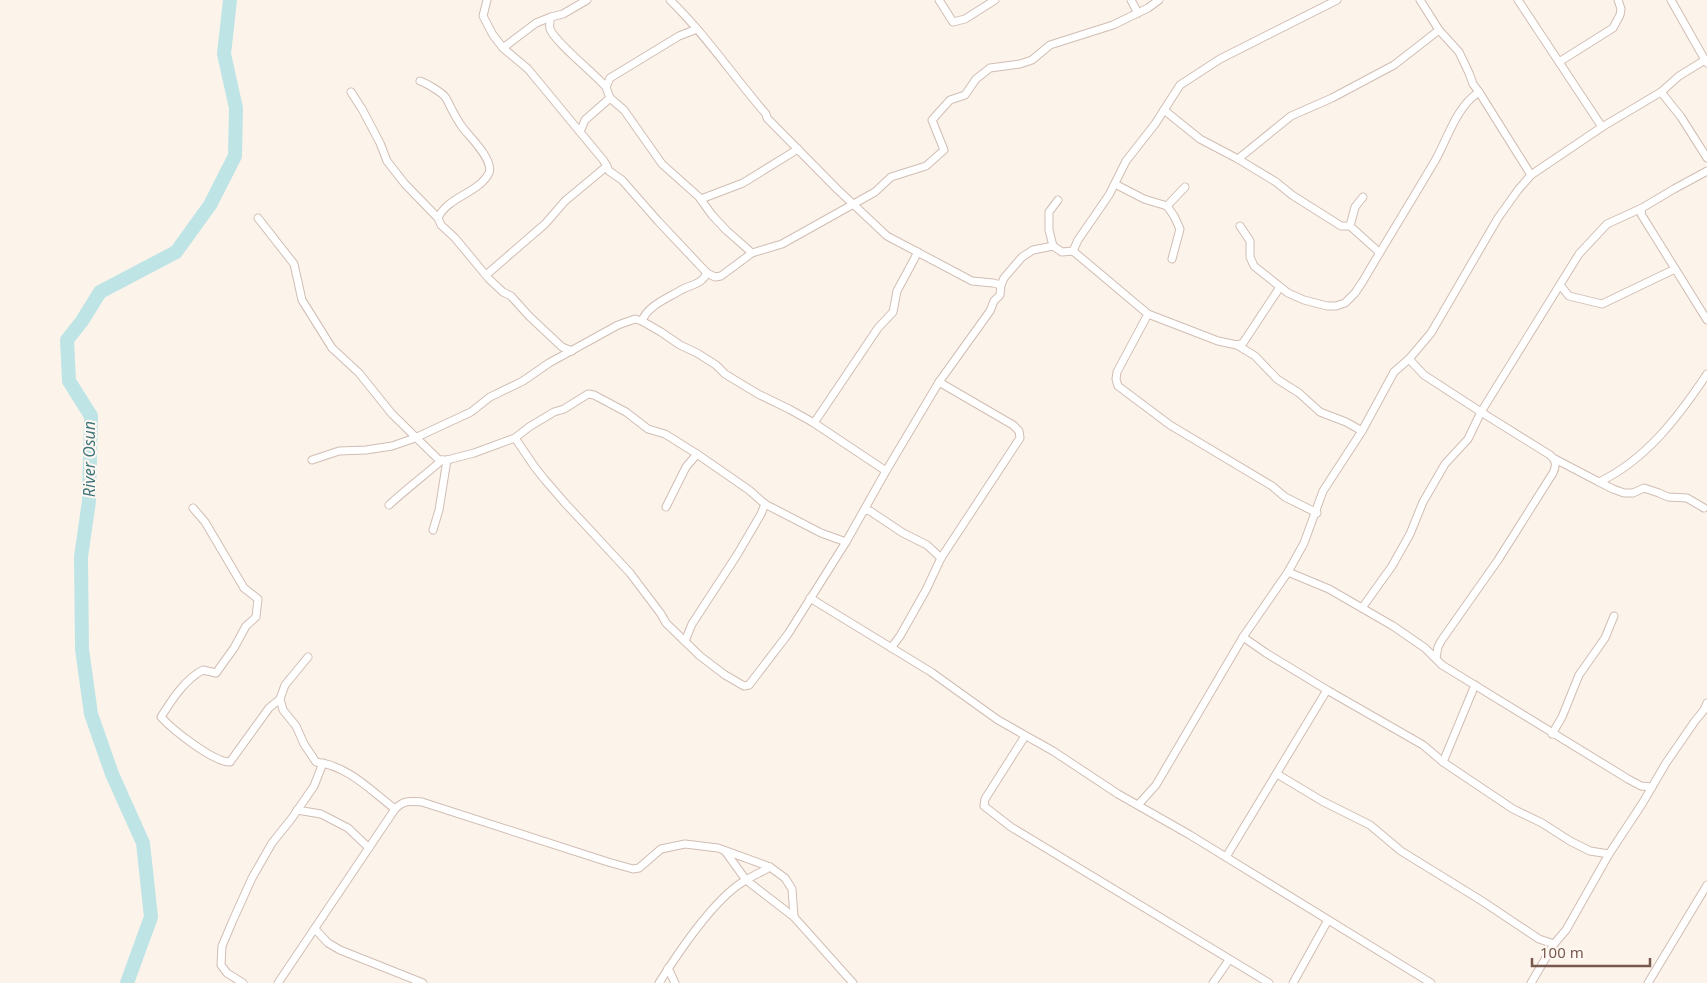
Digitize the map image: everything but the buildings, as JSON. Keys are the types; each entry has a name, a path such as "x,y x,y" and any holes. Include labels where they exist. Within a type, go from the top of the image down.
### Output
{"street":[{"path":"487,0 482,16 503,48 528,69 610,172 622,180 707,273 715,277 720,276 752,253 782,244 875,192 891,177 926,166 944,150 932,120 950,100 965,94 976,79 990,68 1020,64 1032,60 1050,45 1113,25 1160,0"},
{"path":"503,48 536,23 562,14 587,0"},
{"path":"670,0 715,49 742,87 766,114 767,118 887,236 972,281 1001,285"},
{"path":"939,0 953,22 965,18 995,0"},
{"path":"1131,0 1138,13"},
{"path":"1073,252 1078,240 1110,195 1126,161 1180,85 1220,59 1337,0"},
{"path":"1420,0 1439,30 1459,52 1473,84 1532,175"},
{"path":"1518,0 1602,127"},
{"path":"1559,62 1613,28 1620,15 1621,9 1618,0"},
{"path":"1138,805 1156,785 1243,637 1288,572 1304,543 1317,513 1323,491 1362,431 1394,372 1409,359 1431,333 1498,218 1532,175 1602,127 1661,92 1679,76 1706,62 1671,0"},
{"path":"551,17 549,26 552,34 606,87 610,98 624,110 662,164 689,187 726,230 752,253"},
{"path":"606,87 610,78 679,36 697,29"},
{"path":"1238,158 1291,116 1332,98 1394,65 1439,30"},
{"path":"420,81 445,98 463,128 477,144 490,167 488,175 484,179 443,210 438,218"},
{"path":"351,92 376,134 387,161 405,184 438,218 441,225 455,238 486,275 503,292 511,296 562,348 572,351"},
{"path":"1240,226 1250,242 1250,257 1254,266 1280,287 1304,300 1327,306 1345,303 1355,293 1435,159 1462,109 1472,96 1479,92"},
{"path":"1661,92 1681,116 1707,158"},
{"path":"580,132 585,120 610,98"},
{"path":"1164,110 1200,139 1238,158 1341,226 1350,226 1379,252"},
{"path":"700,199 742,183 798,149"},
{"path":"486,275 545,224 565,201 607,166"},
{"path":"1362,608 1392,566 1410,534 1423,502 1445,464 1468,439 1481,412 1579,254 1607,224 1642,208 1674,188 1707,171"},
{"path":"1115,184 1144,199 1167,206 1180,229 1172,259"},
{"path":"1167,206 1184,187"},
{"path":"1350,226 1355,207 1363,197"},
{"path":"1058,200 1049,212 1049,230 1053,246 1062,252 1073,252 1148,314 1218,341 1237,345 1255,356 1277,380 1299,393 1320,412 1346,422 1362,431"},
{"path":"1642,208 1641,214 1707,320"},
{"path":"258,218 294,264 302,300 332,348 359,373 392,414 415,438 444,460"},
{"path":"515,438 545,480 630,574 666,623 700,656 725,675 744,686 749,685 788,634 846,542 939,382 1000,295 1004,278 1022,257 1033,250 1053,246"},
{"path":"814,423 878,328 893,312 897,291 918,252"},
{"path":"1560,285 1569,296 1602,304 1675,269"},
{"path":"642,321 648,311 681,290 696,285 707,273"},
{"path":"1237,345 1244,343 1280,287"},
{"path":"1148,314 1117,372 1118,386 1170,425 1317,513"},
{"path":"312,460 339,451 366,450 392,446 415,438 471,412 490,397 506,390 618,325 635,319 642,321 680,345 697,353 716,365 725,374 758,394 789,408 814,423 886,471"},
{"path":"1409,359 1424,375 1481,412 1555,459 1599,482 1624,493 1633,493 1644,488 1668,498 1687,498 1704,508"},
{"path":"1599,482 1612,476 1643,452 1682,410 1707,374"},
{"path":"891,648 900,636 926,590 941,558 1016,446 1020,434 1013,425 939,382"},
{"path":"389,505 444,460 487,449 515,438 529,427 588,394 594,395 626,412 648,429 665,434 749,490 765,504 820,533 846,542"},
{"path":"666,507 686,467 697,454"},
{"path":"1436,658 1441,641 1498,560 1553,473 1556,463 1555,459"},
{"path":"433,530 439,510 444,460"},
{"path":"685,641 692,624 737,554 765,504"},
{"path":"193,508 214,536 244,588 258,599 256,617 246,626 234,648 216,673 203,670 194,674 161,717 186,739 214,757 230,762 269,708 280,699"},
{"path":"865,510 870,511 903,533 927,545 941,558"},
{"path":"1288,572 1329,589 1362,608 1409,637 1442,665 1552,734 1640,786 1652,787"},
{"path":"810,598 931,672 977,706 1025,736 1431,983"},
{"path":"1552,734 1562,717 1579,675 1604,638 1614,616"},
{"path":"1243,637 1327,690 1418,742 1443,762 1508,806 1590,851 1608,854"},
{"path":"308,657 284,685 280,699 283,710 296,726 304,744 316,762 330,764 349,772 395,808"},
{"path":"1443,762 1475,685"},
{"path":"1226,857 1327,690"},
{"path":"1531,983 1554,944 1566,930 1608,854 1685,735 1706,708"},
{"path":"1025,736 985,798 984,806 1010,827 1269,983"},
{"path":"243,983 227,973 221,965 222,946 252,878 272,843 314,786 323,762"},
{"path":"1277,774 1322,801 1370,825 1401,851 1539,939 1554,944"},
{"path":"278,983 395,808 407,801 422,802 634,869 645,864 661,849 674,846 685,844 708,846 725,851 770,868 785,878 792,889 794,917"},
{"path":"298,810 321,814 348,828 369,848"},
{"path":"725,851 746,880 794,917 853,983"},
{"path":"659,983 668,968 723,898 746,880 770,868"},
{"path":"1648,983 1707,885"},
{"path":"1293,983 1328,920"},
{"path":"315,929 328,942 340,950 423,983"},
{"path":"1213,983 1229,960"},
{"path":"668,968 675,983"}],"waterway":[{"name":"River Osun","path":"127,983 151,917 143,843 112,774 91,714 82,649 81,557 89,501 91,416 69,381 67,340 82,321 100,292 176,252 210,205 235,156 236,108 224,54 230,0"}]}
